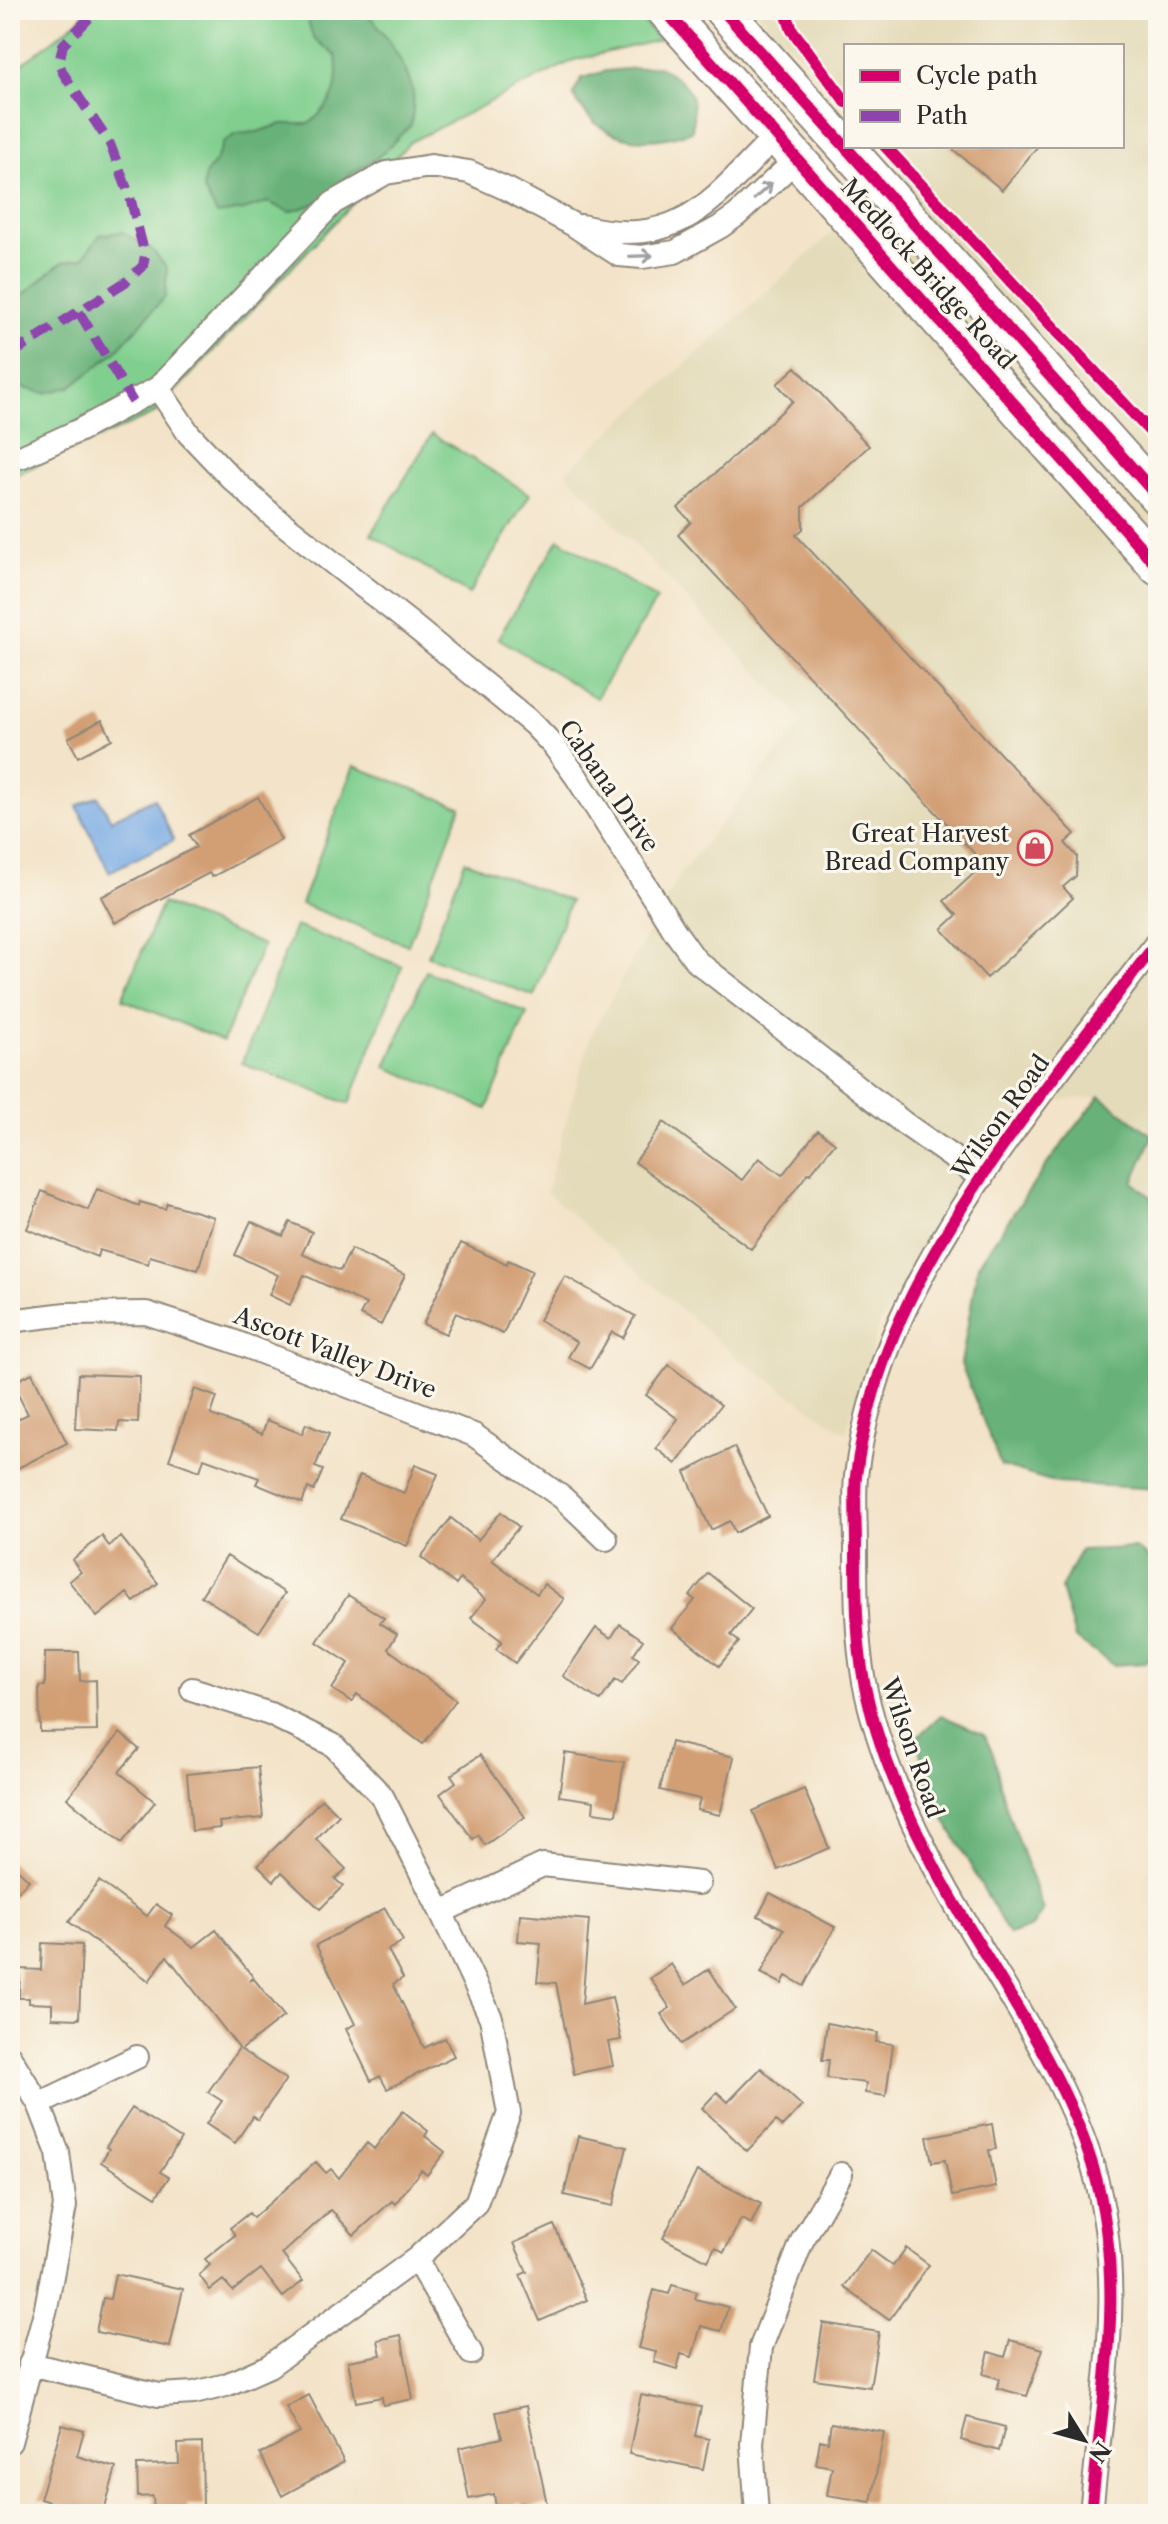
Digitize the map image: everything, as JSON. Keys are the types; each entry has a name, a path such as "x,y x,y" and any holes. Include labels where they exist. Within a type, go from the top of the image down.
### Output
{"highway":[{"name":"Medlock Bridge Road","path":"665,10 1158,567"},
{"path":"691,10 758,88 782,106 818,117"},
{"name":"Medlock Bridge Road","path":"723,10 844,146"},
{"path":"786,147 811,149 841,164 972,316 1009,351 1041,367"},
{"name":"Medlock Bridge Road","path":"846,148 1158,497"}],"street":[{"path":"572,224 617,232 651,231 689,218 786,147"},
{"path":"10,459 80,430 158,388 333,203 386,173 431,166 469,172 572,224 619,255 642,257 675,252 729,221 786,147"},
{"path":"712,201 729,221"},
{"name":"Cabana Drive","path":"158,388 189,434 272,515 533,724 554,746 696,961 905,1124 982,1178"},
{"name":"Wilson Road","path":"1091,2514 1110,2342 1112,2283 1107,2225 1092,2165 1075,2117 1055,2076 923,1845 893,1775 871,1711 857,1624 856,1477 878,1381 900,1320 932,1260 982,1178 1158,941"},
{"name":"Ascott Valley Drive","path":"11,1318 146,1313 230,1340 474,1435 563,1498 606,1539"},
{"path":"30,2364 159,2395 194,2393 226,2385 269,2366 416,2259 476,2203 509,2113 491,2018 382,1796 333,1745 270,1714 192,1689"},
{"path":"441,1912 543,1865 699,1883"},
{"path":"10,2057 39,2104 58,2153 65,2206 46,2308 10,2442"},
{"path":"39,2104 137,2057"},
{"path":"757,2514 752,2444 761,2347 802,2241 841,2174"},
{"path":"416,2259 471,2353"}],"shaded area":[{"path":"756,10 1158,10 1158,1203 1133,1182 1152,1136 1100,1097 1024,1103 971,1201 880,1322 846,1433 735,1356 546,1192 590,1037 680,874 804,721 565,472 823,241 906,161 896,148 1124,148 1124,44 844,44 844,94 776,33"}],"green space":[{"path":"342,8 360,11 377,24 411,85 414,102 411,125 377,158 352,173 318,203 289,212 268,202 217,214 203,189 205,175 223,143 236,134 257,132 282,124 309,124 330,102 336,86 336,56 313,38 306,15 311,10"},
{"path":"85,10 632,10 660,40 574,60 410,142 154,414 10,477 10,74 81,18"},
{"path":"658,66 678,79 689,91 693,108 692,131 657,139 624,137 595,123 573,94 582,78 606,71"},
{"path":"122,232 151,249 167,268 165,297 116,351 70,387 45,393 19,387 10,389 10,306 61,263 83,258 100,235"},
{"path":"432,434 530,494 469,594 371,534"},
{"path":"559,539 657,599 596,698 498,638"},
{"path":"354,766 461,807 408,945 301,904"},
{"path":"465,861 570,901 534,996 428,956"},
{"path":"162,903 263,945 223,1041 122,999"},
{"path":"295,926 402,966 349,1104 242,1063"},
{"path":"426,971 527,1013 487,1109 386,1067"},
{"path":"1100,1096 1153,1136 1133,1182 1158,1203 1158,1489 1057,1483 1001,1466 961,1364 978,1265 1050,1160"},
{"path":"1135,1548 1158,1565 1158,1651 1144,1663 1113,1665 1075,1638 1061,1589 1080,1550"},
{"path":"941,1715 984,1735 994,1756 1004,1801 1043,1910 1032,1927 1009,1935 927,1787 917,1737"}],"water":[{"path":"98,796 111,820 154,798 174,840 109,872 77,806"}],"building":[{"path":"951,148 1036,148 1002,190"},
{"path":"796,367 869,446 803,507 803,529 796,535 1075,834 1065,843 1077,856 1076,876 1063,887 1073,898 987,978 942,929 957,915 944,901 984,864 678,535 691,522 678,508 793,401 777,384"},
{"path":"102,720 112,739 78,757 68,738"},
{"path":"258,797 281,840 212,877 209,873 115,923 101,897 196,847 189,835"},
{"path":"664,1122 742,1180 759,1158 782,1175 818,1130 835,1143 808,1173 751,1249 635,1162"},
{"path":"97,1189 139,1206 140,1202 165,1209 167,1203 214,1217 198,1270 150,1256 148,1264 99,1250 97,1257 27,1229 42,1191 88,1210"},
{"path":"251,1221 283,1236 290,1222 312,1232 302,1254 340,1271 351,1249 405,1275 381,1325 360,1315 366,1304 304,1275 290,1305 269,1295 278,1275 235,1255"},
{"path":"461,1243 507,1264 508,1260 532,1271 503,1334 456,1313 446,1334 423,1324"},
{"path":"565,1276 635,1316 623,1338 612,1332 590,1369 568,1357 577,1342 539,1320"},
{"path":"669,1365 721,1405 676,1464 656,1448 678,1419 646,1395"},
{"path":"32,1373 67,1443 10,1472 10,1423 28,1414 12,1383"},
{"path":"78,1374 140,1376 138,1423 119,1422 118,1431 75,1429"},
{"path":"195,1389 217,1397 211,1415 262,1434 267,1420 302,1434 306,1424 329,1434 315,1467 323,1470 314,1491 308,1488 302,1503 256,1484 259,1478 204,1458 200,1471 169,1460"},
{"path":"734,1447 768,1516 735,1533 730,1521 711,1530 685,1472"},
{"path":"415,1465 438,1474 407,1546 341,1519 360,1475 404,1493"},
{"path":"501,1512 519,1527 492,1560 537,1594 544,1584 564,1599 515,1663 496,1649 502,1641 471,1618 486,1599 460,1579 456,1585 421,1557 451,1518 478,1540"},
{"path":"102,1536 109,1546 121,1537 158,1583 134,1602 127,1593 97,1617 69,1581 81,1572 72,1560"},
{"path":"227,1556 285,1593 259,1632 201,1596"},
{"path":"708,1573 752,1609 731,1635 739,1642 719,1666 672,1628 695,1600 690,1596"},
{"path":"348,1595 384,1618 380,1623 397,1634 388,1649 456,1700 423,1744 357,1694 352,1702 332,1689 349,1663 317,1642"},
{"path":"620,1624 643,1640 633,1655 639,1659 622,1684 615,1680 600,1701 563,1676 596,1628 611,1638"},
{"path":"45,1652 79,1652 80,1681 96,1680 97,1731 40,1732 39,1686 45,1686"},
{"path":"120,1733 139,1749 119,1772 155,1802 122,1843 67,1798"},
{"path":"671,1742 734,1757 720,1815 697,1810 700,1799 660,1790"},
{"path":"565,1753 624,1762 616,1815 593,1812 594,1801 559,1796"},
{"path":"480,1755 525,1817 485,1845 478,1835 473,1839 440,1794 456,1782 451,1775"},
{"path":"258,1767 263,1818 219,1822 220,1828 192,1831 187,1774"},
{"path":"804,1789 829,1848 778,1870 753,1811"},
{"path":"322,1799 339,1815 316,1839 346,1869 335,1879 343,1886 320,1909 282,1872 274,1881 258,1865"},
{"path":"10,1862 29,1880 10,1900"},
{"path":"99,1881 147,1916 156,1904 172,1915 165,1926 194,1947 216,1930 253,1977 249,1981 254,1979 284,2016 241,2050 286,2079 258,2120 253,2116 235,2143 206,2124 222,2101 208,2092 239,2048 167,1956 149,1981 69,1922"},
{"path":"770,1893 835,1927 804,1986 786,1976 782,1984 761,1973 784,1929 758,1916"},
{"path":"385,1908 403,1941 388,1950 403,1978 393,1984 424,2048 445,2038 454,2056 387,2089 380,2076 371,2081 346,2029 355,2024 316,1945"},
{"path":"520,1914 589,1920 582,2004 612,1997 621,2040 608,2042 613,2066 574,2074 556,1983 537,1982 541,1943 518,1941"},
{"path":"42,1943 82,1945 79,2019 52,2018 52,2004 29,2003 29,1998 19,1998 20,1969 41,1970"},
{"path":"671,1964 685,1985 709,1969 735,2009 681,2044 661,2014 670,2008 650,1978"},
{"path":"827,2023 878,2033 876,2042 893,2044 886,2096 865,2093 866,2083 827,2078 829,2060 822,2060"},
{"path":"761,2068 802,2106 782,2127 776,2121 747,2151 702,2108 717,2092 728,2102"},
{"path":"132,2108 181,2139 160,2172 169,2177 156,2197 101,2162 109,2149 106,2147"},
{"path":"403,2111 428,2131 425,2136 445,2152 427,2175 421,2170 395,2204 392,2201 354,2235 331,2210 282,2254 303,2281 283,2297 261,2269 233,2291 223,2280 210,2290 199,2275 210,2265 205,2259 235,2235 230,2228 249,2213 253,2218 316,2162 326,2173 331,2169 339,2178 367,2143 374,2149"},
{"path":"992,2124 996,2149 989,2150 996,2187 952,2196 945,2160 932,2162 927,2137"},
{"path":"578,2136 627,2147 613,2206 564,2195"},
{"path":"697,2171 761,2204 751,2224 741,2219 724,2252 715,2247 708,2261 663,2238"},
{"path":"554,2225 587,2300 540,2321 520,2275 527,2272 514,2243"},
{"path":"906,2248 929,2265 889,2320 844,2287 871,2250 893,2266"},
{"path":"115,2274 183,2289 170,2347 96,2332 103,2298 110,2299"},
{"path":"672,2285 697,2292 695,2299 728,2307 721,2331 701,2326 692,2357 681,2354 677,2369 654,2362 656,2352 638,2348 654,2290 669,2294"},
{"path":"823,2323 879,2332 870,2387 814,2379"},
{"path":"401,2335 413,2399 383,2405 382,2397 356,2402 348,2361 381,2355 378,2340"},
{"path":"1010,2340 1043,2349 1027,2396 997,2388 1000,2379 983,2374 989,2352 1005,2357"},
{"path":"309,2395 344,2462 282,2496 260,2454 300,2433 286,2407"},
{"path":"641,2395 701,2407 695,2436 709,2439 703,2469 629,2454"},
{"path":"526,2406 547,2504 523,2510 521,2503 496,2508 494,2494 469,2499 459,2448 502,2438 496,2412"},
{"path":"967,2417 1005,2427 999,2451 961,2440"},
{"path":"831,2423 884,2432 871,2502 827,2495 832,2467 816,2464 820,2440 828,2442"},
{"path":"62,2425 84,2431 77,2456 116,2468 103,2514 90,2514 40,2499"},
{"path":"202,2443 203,2506 187,2506 188,2514 154,2514 153,2496 138,2497 137,2465 179,2464 178,2444"}],"marked path":[{"path":"10,355 127,281 143,266 145,255 130,197 110,144 59,63 63,45 97,10"},
{"path":"79,312 133,402"}],"cycle path":[{"path":"665,10 1158,567"},
{"path":"723,10 844,145"},
{"path":"785,10 792,30 844,99"},
{"path":"846,148 1158,497"},
{"path":"887,148 1158,440"},
{"path":"1091,2514 1109,2338 1109,2251 1103,2208 1077,2121 1058,2080 944,1884 888,1765 869,1703 859,1648 855,1484 867,1416 879,1375 893,1336 926,1268 954,1219 1019,1124 1158,941"}],"place":[{"name":"Great Harvest Bread Company","path":"1035,848"}]}
